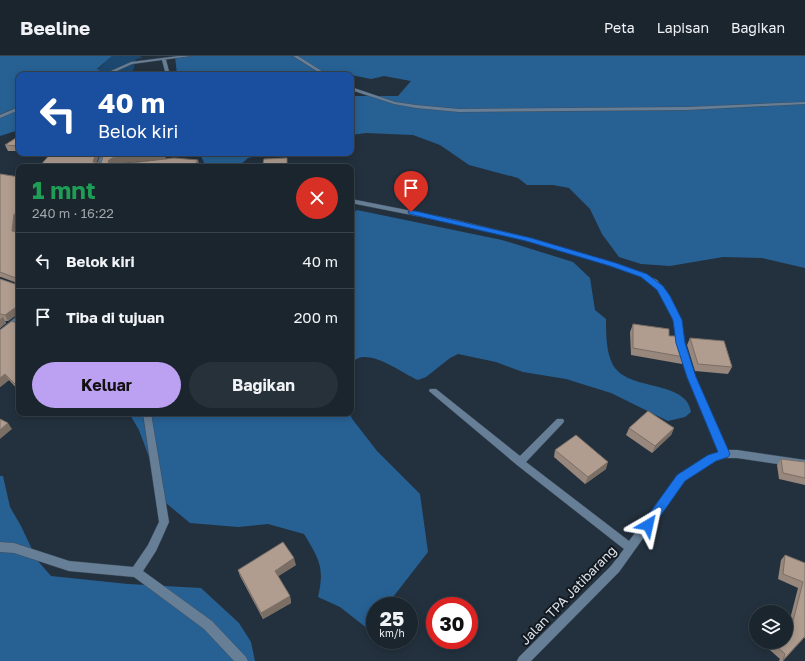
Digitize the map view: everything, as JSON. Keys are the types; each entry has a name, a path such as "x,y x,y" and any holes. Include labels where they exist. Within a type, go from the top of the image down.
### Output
{"street":[{"path":"111,72 131,63 189,56"},
{"path":"295,56 321,72"},
{"path":"164,60 167,72"},
{"path":"354,89 394,103 426,108 488,111 734,108 805,103"},
{"path":"0,117 16,109"},
{"path":"354,202 528,239 613,265 644,276 655,282 666,296 677,320 681,343 691,377 725,454"},
{"path":"0,334 16,321"},
{"path":"433,391 520,462 631,548"},
{"path":"136,572 152,548 164,522 146,416"},
{"path":"520,462 560,421"},
{"name":"Jalan TPA Jatibarang","path":"524,661 615,569 681,478 712,458 725,454 737,454 805,464"},
{"path":"0,547 14,548 69,566 136,572 208,625 242,661"}],"shaded area":[{"path":"0,56 112,56 97,69 102,72 16,72 16,131 0,136"},
{"path":"112,56 140,56 142,58 136,59 133,72 101,72 97,70"},
{"path":"175,56 805,56 805,268 762,258 723,257 670,266 641,264 619,257 602,234 590,209 569,188 553,185 527,185 518,178 469,165 440,145 413,135 366,133 354,135 354,96 398,96 411,81 384,76 371,79 354,76 354,72 177,72"},
{"path":"201,156 257,156 248,158 241,164 205,164"},
{"path":"357,210 502,240 573,262 590,278 595,310 606,319 606,337 613,365 620,373 631,379 668,390 679,395 687,402 691,412 685,417 668,421 611,393 566,379 523,372 496,362 458,354 450,358 426,377 418,380 377,359 362,357 354,360 354,212"},
{"path":"131,416 351,416 377,451 420,494 428,552 393,597 366,597 366,627 340,607 318,597 321,570 314,550 304,534 268,524 238,527 190,523 166,503 139,430"},
{"path":"0,476 3,476 10,507 37,560 51,576 128,584 201,588 239,623 251,642 255,661 0,661"}],"building":[{"path":"16,138 16,146 5,145"},
{"path":"48,156 95,156 93,162 101,163 103,156 133,156 112,158 108,161 109,163 130,163 174,158 198,160 195,164 42,164"},
{"path":"287,158 287,164 263,164 264,159"},
{"path":"0,174 16,177 16,214 14,214 12,231 16,232 16,278 0,272"},
{"path":"0,279 15,284 16,307 5,315 0,314"},
{"path":"12,321 16,323 16,385 5,374 0,378 0,330"},
{"path":"633,324 669,329 669,336 678,336 684,357 633,348"},
{"path":"690,338 724,341 732,367 698,364"},
{"path":"648,411 674,428 655,446 629,428"},
{"path":"0,419 8,423 0,430"},
{"path":"576,435 608,462 588,477 555,450"},
{"path":"781,459 805,462 805,478 783,473"},
{"path":"283,542 294,558 275,571 290,596 261,613 238,570"},
{"path":"785,555 805,563 805,636 783,660 785,654 780,649 793,649 793,621 803,582 783,574"}],"route":[{"path":"411,212 528,239 644,276 655,282 660,288 666,296 677,320 681,343 691,377 725,454 712,458 681,478 648,525"}]}
